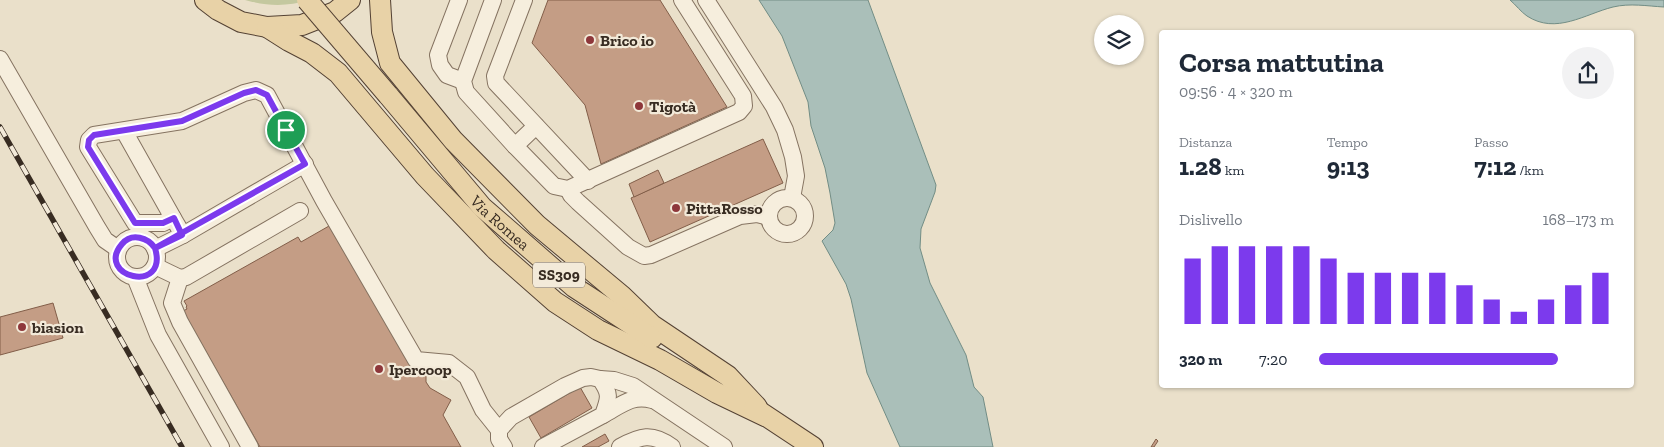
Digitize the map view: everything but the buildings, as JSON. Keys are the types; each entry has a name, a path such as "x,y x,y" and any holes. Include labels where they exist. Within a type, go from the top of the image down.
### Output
{"main road":[{"path":"204,0 241,22 267,27 302,25 335,12 350,0"},
{"name":"Via Romea","path":"307,0 482,207 530,250 574,287 813,447"},
{"path":"380,0 382,32 390,63 453,140 537,225 622,296 652,325 728,376 765,416"},
{"path":"267,27 312,53 338,73 436,189 496,250 555,302 598,330 660,360 717,393 765,416"}],"street":[{"path":"459,0 438,55 440,65 447,75 463,81"},
{"path":"493,0 463,81 466,92 514,146 554,186 568,189 739,112 744,106 743,96 682,0"},
{"path":"524,0 495,76 496,83 588,181"},
{"path":"706,0 774,107 785,130 793,157 796,176 792,198"},
{"path":"0,58 96,227 106,240 118,249"},
{"path":"174,218 163,223 135,223 88,147 89,140 94,135 182,121 244,93 256,90 267,95 324,201 416,360 449,363 467,377 483,410 499,430 500,439 504,447"},
{"path":"514,146 536,126"},
{"path":"124,131 182,235"},
{"path":"155,248 182,235 305,164"},
{"path":"568,189 578,202 628,247 644,256 651,255 740,216 757,214 769,217"},
{"path":"792,198 800,203 805,215 805,221 797,231 791,234 779,232 770,223 770,210 777,200 792,198"},
{"path":"155,266 180,278 193,275 300,211"},
{"path":"136,237 149,241 155,248 157,259 155,266 146,276 135,277 128,275 119,267 118,249 125,241 136,237"},
{"path":"135,277 158,335 221,447"},
{"path":"180,278 172,303 180,322 250,447"},
{"path":"499,430 511,417 565,386 583,378 591,377 614,380 633,386 724,447"},
{"path":"600,379 607,388 609,397 603,415"},
{"path":"543,447 633,399 641,397 654,400"},
{"path":"620,447 635,439 648,437 667,443 674,414"}],"green space":[{"path":"245,0 309,0 277,5"}],"water":[{"path":"759,0 868,0 936,185 921,229 920,248 930,283 966,355 974,387 983,397 993,447 900,447 867,373 846,284 822,241 833,230 835,223 825,168 811,126 808,102 782,36"},
{"path":"1510,0 1664,0 1664,7 1619,6 1570,21 1549,24 1527,16"}],"railway":[{"path":"0,127 182,447"}],"place":[{"name":"Brico io","path":"590,40"},
{"name":"Tigotà","path":"639,106"},
{"name":"PittaRosso","path":"676,208"},
{"name":"biasion","path":"22,327"},
{"name":"Ipercoop","path":"379,369"}],"route":[{"path":"286,130 267,95 256,90 244,93 182,121 94,135 89,140 88,147 135,223 163,223 174,218 182,235 155,248 157,254 155,266 146,276 131,277 121,270 117,262 117,254 118,249 125,241 141,237 149,241 155,248 182,235 305,164 286,130"}]}
